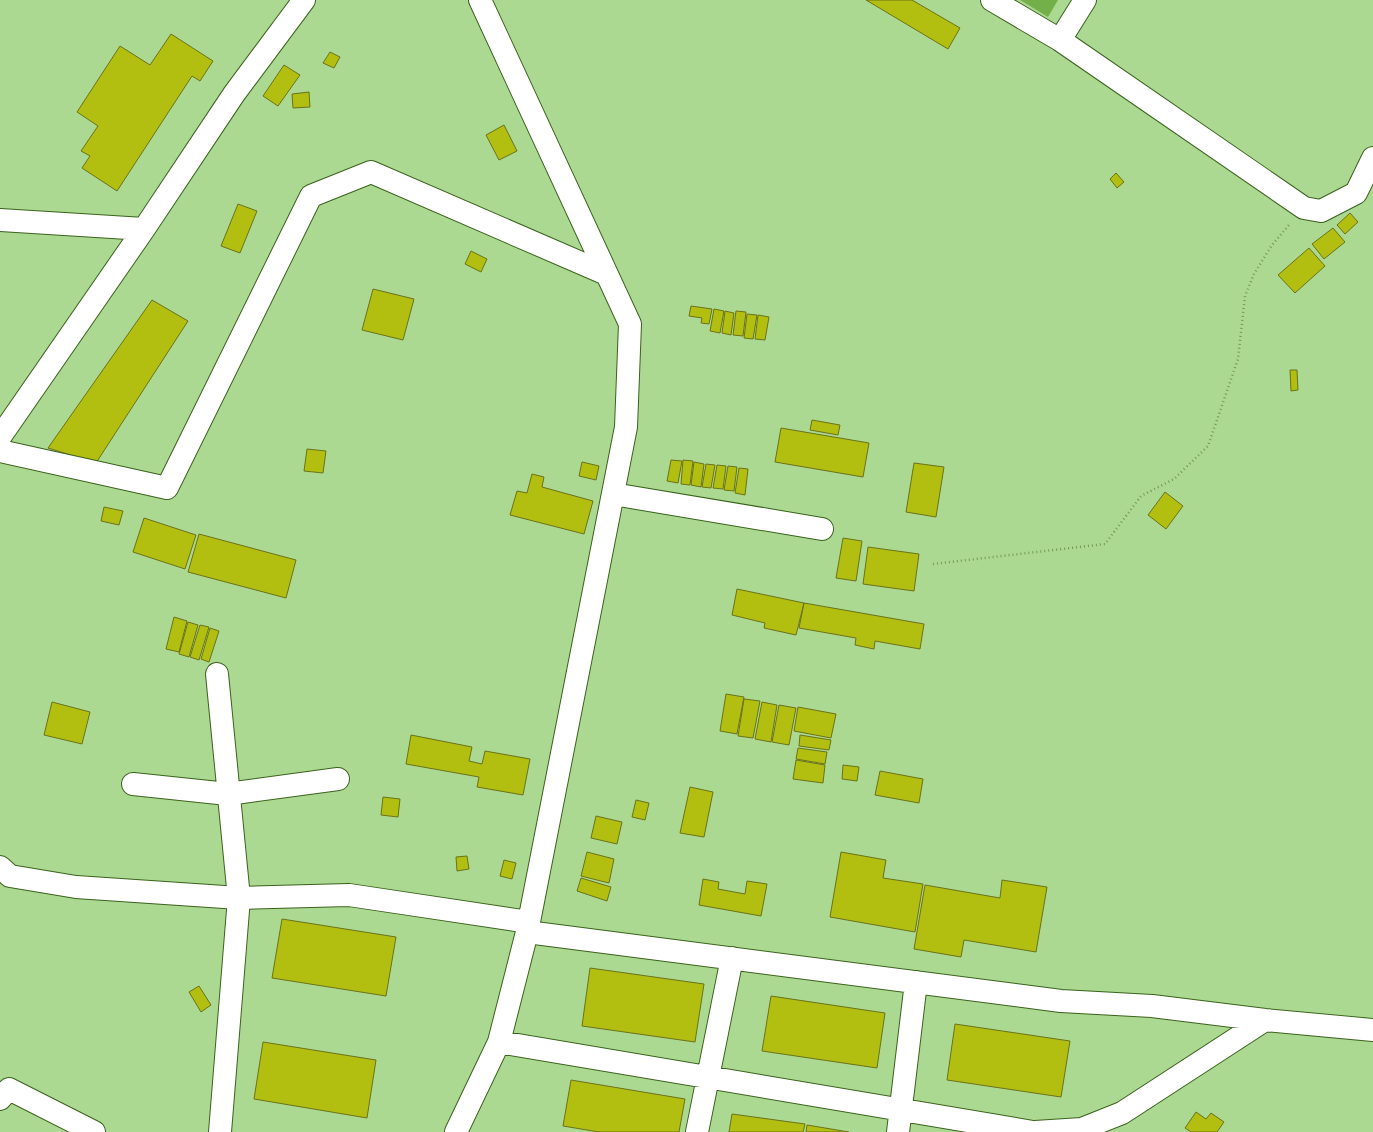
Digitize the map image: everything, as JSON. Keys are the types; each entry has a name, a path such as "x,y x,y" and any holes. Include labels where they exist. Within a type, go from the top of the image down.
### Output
{"lane":[{"path":"0,437 144,229 234,94 304,0"},
{"path":"456,1132 498,1042 528,927 626,427 630,324 604,273 480,0"},
{"path":"992,0 1060,40 1304,208 1321,211 1356,193 1373,158"},
{"path":"1060,40 1086,0"},
{"path":"0,451 168,488 311,196 370,172 604,273"},
{"path":"0,220 144,229"},
{"path":"613,494 822,530"},
{"path":"217,674 239,898 220,1132"},
{"path":"133,784 228,794 338,779"},
{"path":"0,867 10,876 76,887 239,898 349,895 528,927 732,958 1060,1001 1152,1006 1265,1020 1373,1030"},
{"path":"696,1132 732,958"},
{"path":"898,1132 916,982"},
{"path":"498,1042 1034,1132 1082,1129 1122,1113 1265,1020"},
{"path":"0,1099 9,1089 94,1132"}],"path":[{"path":"933,564 1106,544 1141,496 1174,479 1208,446 1238,359 1245,296 1254,274 1272,245 1304,208"}],"green space":[{"path":"1020,0 1058,0 1048,17"}],"building":[{"path":"866,0 912,0 960,28 948,49"},
{"path":"171,34 213,61 200,81 192,76 117,191 82,168 90,156 81,151 98,126 77,112 120,46 150,65"},
{"path":"330,52 340,57 334,68 323,63"},
{"path":"284,65 300,75 278,106 263,96"},
{"path":"309,92 310,107 293,108 292,94"},
{"path":"504,125 517,151 499,160 486,135"},
{"path":"1116,173 1124,182 1117,188 1110,179"},
{"path":"238,204 257,211 240,253 221,246"},
{"path":"1350,213 1358,222 1345,234 1337,225"},
{"path":"1333,228 1345,242 1324,259 1312,244"},
{"path":"1309,248 1325,266 1295,293 1278,275"},
{"path":"471,251 487,259 481,272 465,264"},
{"path":"373,289 414,299 403,340 362,330"},
{"path":"152,300 188,321 96,463 48,448"},
{"path":"691,306 712,309 709,324 701,323 702,318 689,316"},
{"path":"714,309 724,311 720,333 710,331"},
{"path":"725,311 734,313 731,335 722,333"},
{"path":"736,311 746,312 743,336 733,335"},
{"path":"747,314 757,315 753,339 744,338"},
{"path":"758,315 769,317 765,340 755,339"},
{"path":"1290,370 1297,370 1298,390 1291,391"},
{"path":"812,420 840,425 838,435 810,430"},
{"path":"781,428 869,443 863,477 775,462"},
{"path":"307,449 326,451 323,473 304,471"},
{"path":"671,460 682,461 678,483 667,481"},
{"path":"683,460 693,461 690,485 681,484"},
{"path":"582,462 599,466 596,480 579,476"},
{"path":"694,462 704,464 701,487 691,485"},
{"path":"914,463 944,467 936,517 906,512"},
{"path":"706,464 715,465 711,488 702,487"},
{"path":"717,465 726,466 723,489 713,488"},
{"path":"728,466 737,467 734,491 724,490"},
{"path":"739,468 748,469 745,495 735,493"},
{"path":"532,474 544,477 542,487 593,501 584,534 510,515 517,491 527,493"},
{"path":"1165,492 1183,506 1166,529 1148,515"},
{"path":"104,507 123,511 119,525 101,521"},
{"path":"144,518 196,535 185,569 133,552"},
{"path":"199,534 296,560 286,598 188,572"},
{"path":"843,538 862,541 856,581 836,578"},
{"path":"868,547 919,554 914,591 863,584"},
{"path":"737,589 804,603 796,635 764,628 765,623 732,615"},
{"path":"804,603 924,624 920,649 875,641 874,649 855,645 856,638 799,628"},
{"path":"174,617 187,621 179,652 166,649"},
{"path":"188,622 198,625 189,657 179,654"},
{"path":"200,625 209,627 199,660 190,657"},
{"path":"210,628 219,631 209,662 201,659"},
{"path":"726,694 744,697 737,734 720,731"},
{"path":"744,699 760,701 753,738 738,736"},
{"path":"52,702 90,712 82,744 44,735"},
{"path":"762,702 777,705 771,742 755,739"},
{"path":"779,705 796,708 789,745 772,742"},
{"path":"798,707 836,714 831,738 794,731"},
{"path":"411,735 472,747 469,761 482,764 485,751 530,759 523,795 477,787 479,777 406,764"},
{"path":"800,735 831,740 829,750 799,746"},
{"path":"798,748 827,752 825,764 796,759"},
{"path":"796,760 825,765 823,783 793,779"},
{"path":"843,765 859,767 857,781 842,779"},
{"path":"880,771 923,779 919,803 875,795"},
{"path":"690,787 713,792 704,837 680,833"},
{"path":"383,797 400,799 398,817 381,815"},
{"path":"636,800 649,803 645,820 632,817"},
{"path":"596,816 622,822 617,844 591,838"},
{"path":"587,852 614,859 609,883 581,876"},
{"path":"841,852 886,860 883,878 923,884 915,932 830,917"},
{"path":"467,856 469,869 457,871 456,857"},
{"path":"504,860 516,863 512,879 500,876"},
{"path":"581,878 611,887 607,901 577,891"},
{"path":"703,879 719,882 718,889 745,894 747,881 767,884 761,916 699,905"},
{"path":"1002,880 1047,887 1036,952 964,940 961,957 914,949 925,885 1000,898"},
{"path":"282,919 396,937 386,996 272,978"},
{"path":"590,968 704,984 695,1042 582,1026"},
{"path":"199,986 211,1005 201,1012 189,992"},
{"path":"771,996 885,1013 877,1068 762,1051"},
{"path":"955,1024 1070,1041 1061,1097 947,1080"},
{"path":"263,1042 376,1060 367,1118 254,1099"},
{"path":"571,1080 685,1099 679,1132 599,1132 563,1126"},
{"path":"1196,1112 1206,1119 1211,1113 1224,1122 1217,1132 1191,1132 1185,1128"},
{"path":"732,1114 805,1124 803,1132 729,1132"},
{"path":"807,1125 849,1132 806,1132"}]}
